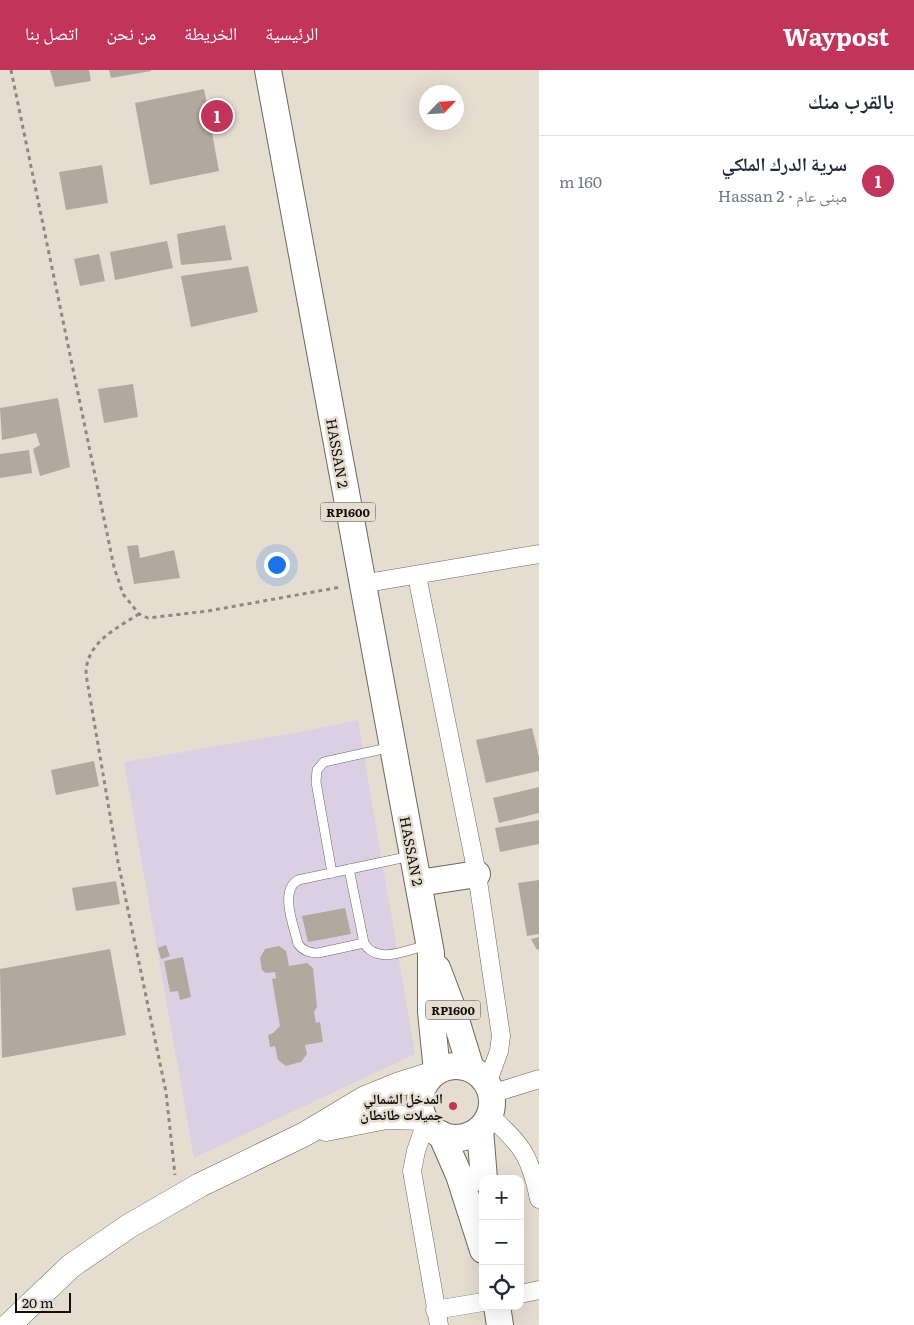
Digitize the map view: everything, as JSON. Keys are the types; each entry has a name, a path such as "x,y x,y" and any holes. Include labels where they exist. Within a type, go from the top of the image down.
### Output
{"main road":[{"name":"HASSAN 2","path":"268,70 430,949"},
{"path":"419,883 477,874"},
{"name":"RP1600","path":"430,949 484,1098"},
{"name":"RP1600","path":"430,949 434,1073"},
{"path":"9,1325 72,1266 129,1226 177,1198 305,1134 365,1098 448,1066 460,1066 484,1098 484,1175"},
{"path":"434,1073 425,1084 421,1094 420,1106 459,1175 479,1238"},
{"path":"305,1134 386,1117 430,1125 461,1138 484,1098"},
{"path":"498,1310 500,1325"}],"street":[{"path":"362,584 539,554"},
{"path":"417,576 477,874 501,1036 499,1052 484,1098"},
{"path":"484,1098 539,1079"},
{"path":"484,1098 525,1152 533,1172 539,1199"},
{"path":"430,1125 416,1151 412,1171 437,1318 479,1303"},
{"path":"524,1293 539,1290"}],"lane":[{"path":"332,873 316,782 318,770 324,762 392,747"},
{"path":"364,943 312,953 306,952 298,944 288,896 290,886 298,880 413,855"},
{"path":"349,869 364,943 371,952 381,955 430,949"}],"path":[{"path":"11,70 114,567 123,594 139,614 148,618 174,616 362,584"},
{"path":"139,614 106,634 91,651 86,663 86,674 118,862 166,1092 177,1198"}],"shaded area":[{"path":"358,720 415,1054 194,1158 124,762 289,734"}],"building":[{"path":"50,70 89,70 91,81 55,87"},
{"path":"109,70 151,70 151,71 111,78"},
{"path":"204,89 219,171 150,185 135,103"},
{"path":"102,165 108,203 66,210 59,172"},
{"path":"225,225 232,260 181,265 177,234"},
{"path":"167,241 173,268 115,280 110,252"},
{"path":"99,254 105,281 80,286 74,259"},
{"path":"248,266 258,312 191,327 181,276"},
{"path":"133,384 138,417 104,423 98,389"},
{"path":"58,398 70,467 40,476 33,449 40,445 36,433 2,440 0,408"},
{"path":"29,450 32,473 0,478 0,454"},
{"path":"138,545 140,558 174,550 180,578 134,584 127,546"},
{"path":"532,728 539,757 539,771 486,783 476,740"},
{"path":"94,761 99,786 56,795 51,770"},
{"path":"539,787 539,813 499,823 493,798"},
{"path":"539,820 539,844 500,852 495,828"},
{"path":"539,880 539,934 527,936 518,883"},
{"path":"116,881 120,904 76,911 72,888"},
{"path":"345,908 351,934 308,942 302,916"},
{"path":"539,937 539,949 537,950 531,939"},
{"path":"166,945 170,956 161,959 158,948"},
{"path":"279,946 286,951 289,966 307,963 313,968 317,1007 314,1012 316,1023 320,1022 323,1042 305,1045 307,1054 301,1062 286,1066 278,1060 275,1046 270,1047 268,1035 280,1026 272,979 276,978 275,972 266,973 262,970 260,958 265,949"},
{"path":"110,949 126,1035 2,1058 0,969"},
{"path":"183,957 191,997 180,1000 178,991 170,992 164,961"}],"place":[{"name":"سرية الدرك الملكي","path":"217,116"},
{"name":"المدخل الشمالي جميلات طانطان","path":"453,1106"}]}
